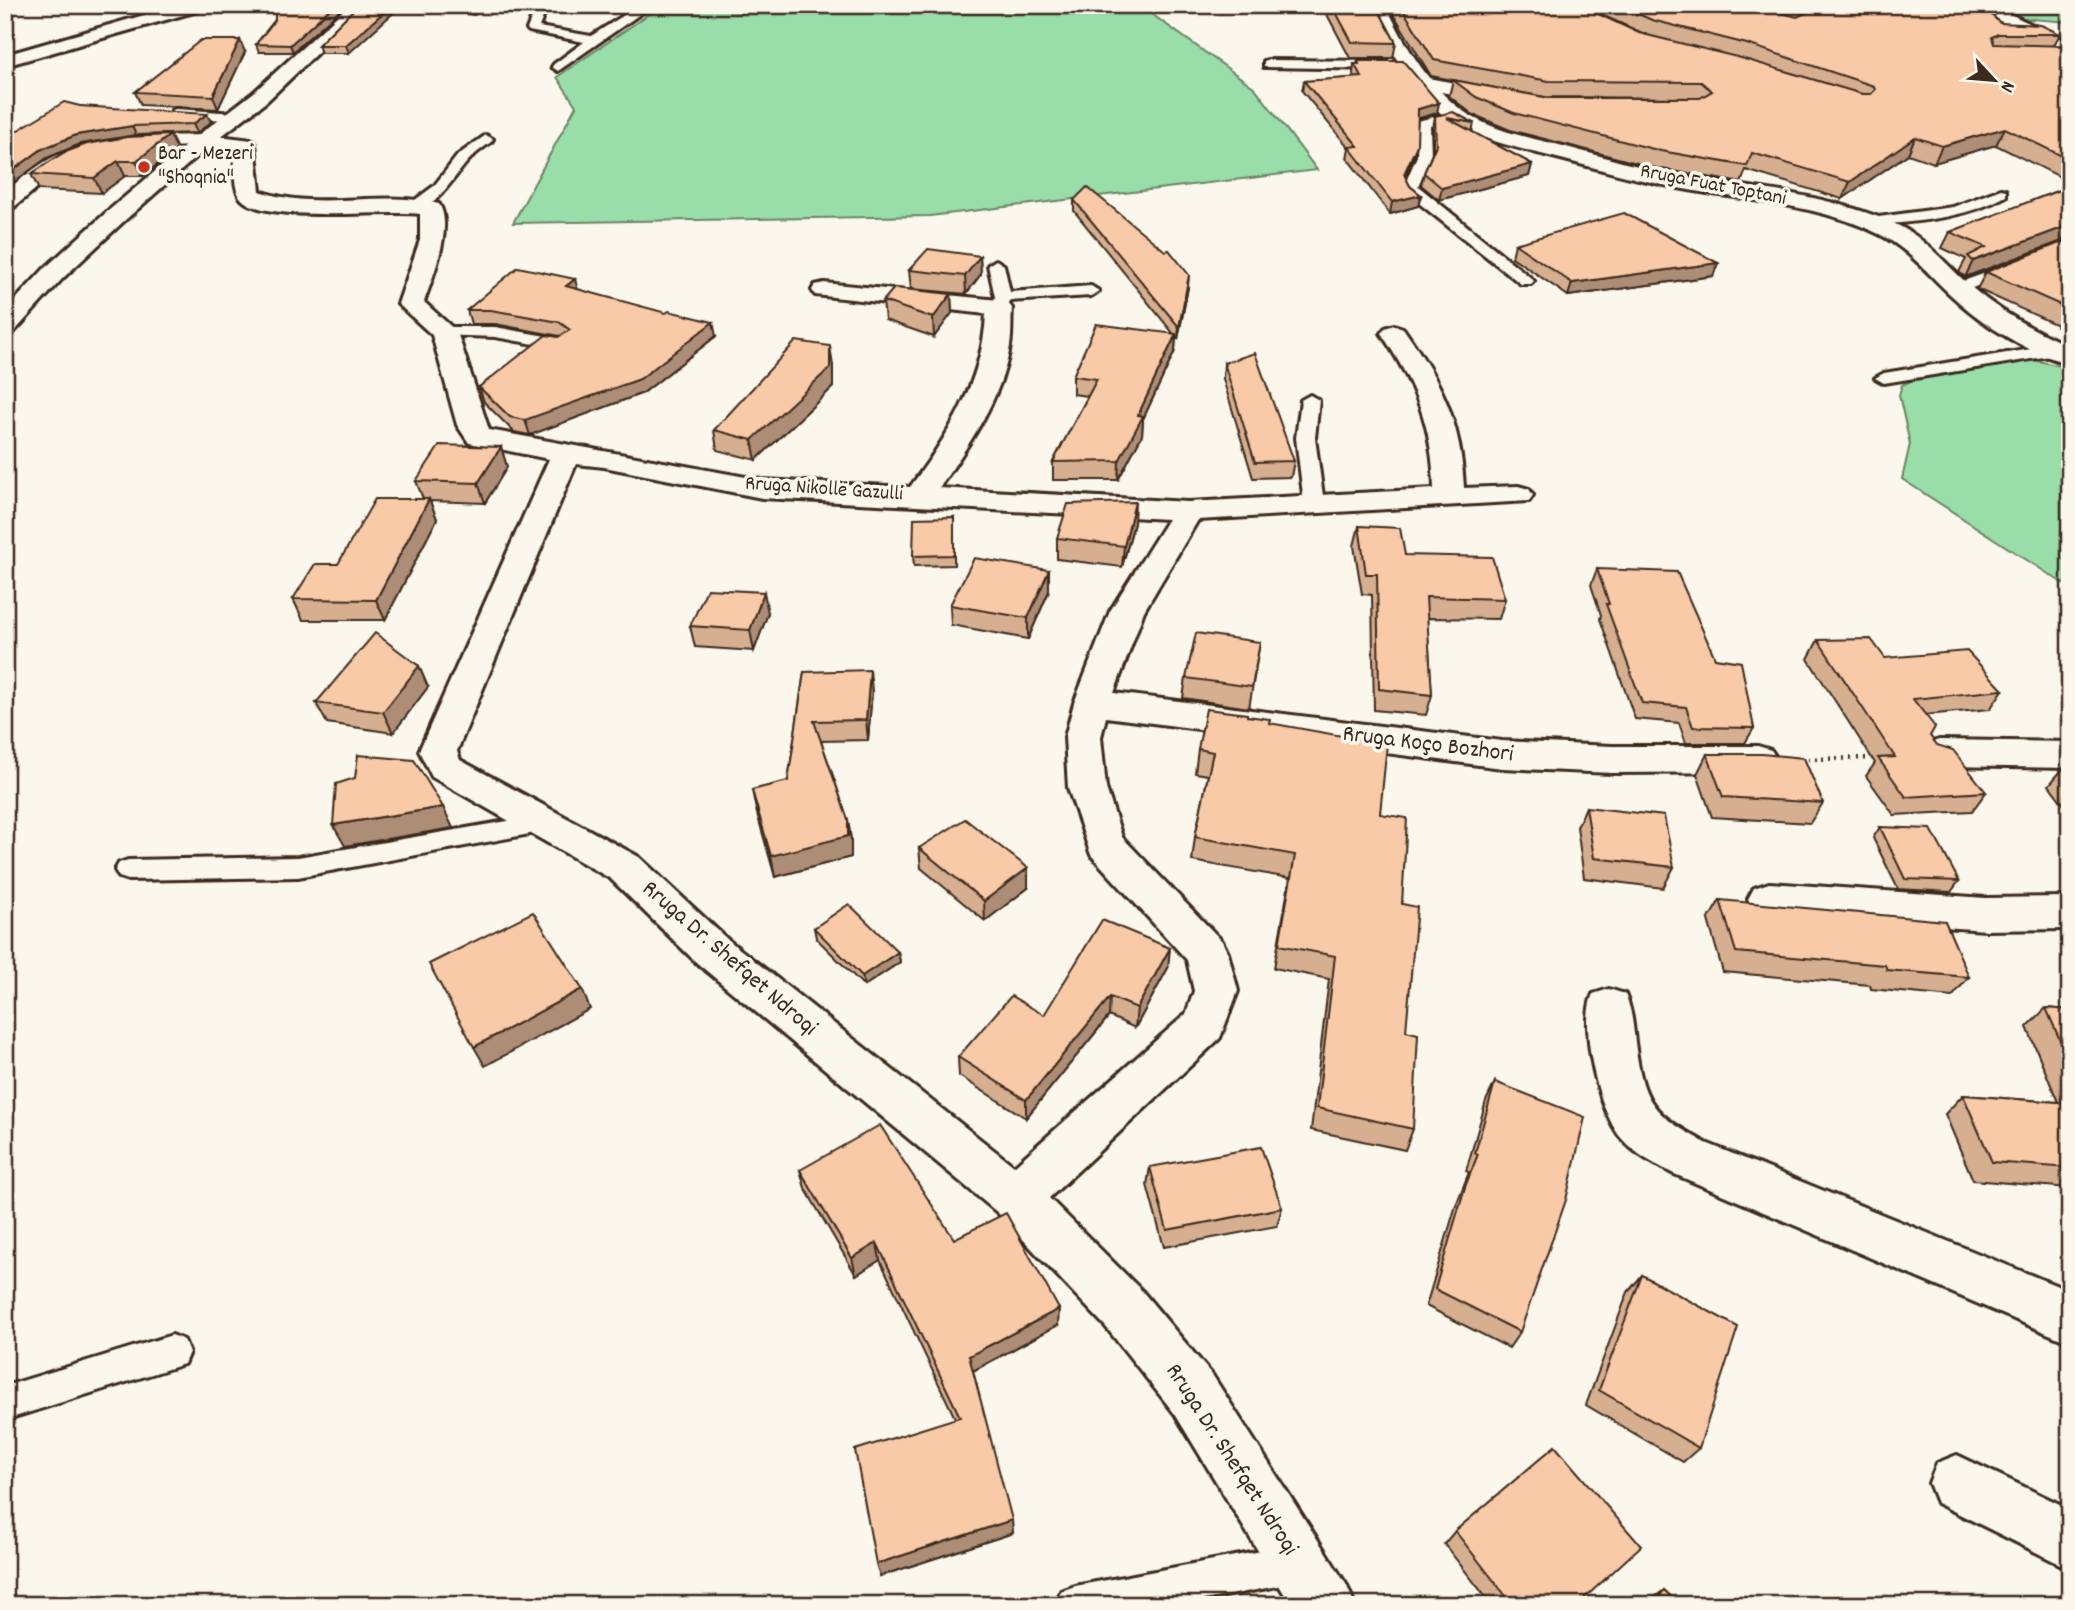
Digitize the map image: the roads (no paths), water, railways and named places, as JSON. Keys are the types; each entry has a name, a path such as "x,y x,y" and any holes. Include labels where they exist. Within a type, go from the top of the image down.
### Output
{"street":[{"path":"5,61 198,5"},
{"path":"5,327 54,274 204,140 236,117 359,5"},
{"name":"Rruga Fuat Toptani","path":"1377,5 1382,18 1427,84 1439,100 1456,115 1514,139 1614,167 1794,201 1871,222 1917,247 1958,288 1989,313 2063,353"},
{"path":"2051,21 2004,16 2070,50"},
{"path":"14,40 67,42"},
{"path":"1427,84 1522,102"},
{"path":"5,203 50,168 85,151 204,140 245,144 246,183 250,195 263,201 313,208 416,206 431,209 432,240 411,304 444,332 471,425 479,437 566,454"},
{"path":"824,290 1001,303"},
{"name":"Rruga Nikollë Gazulli","path":"566,454 604,458 762,489 918,496 942,466 981,393 997,349 1001,303"},
{"path":"1394,333 1425,380 1437,414 1449,470 1449,497"},
{"name":"Rruga Dr. Shefqet Ndroqi","path":"566,454 438,751 445,768 625,868 712,951 1015,1197 1124,1309 1194,1395 1325,1605"},
{"path":"918,496 1188,511 1518,495"},
{"path":"1015,1197 1204,1025 1216,991 1207,953 1105,844 1087,789 1083,737 1091,703 1128,611 1188,511"},
{"name":"Rruga Koço Bozhori","path":"1091,703 1466,751 1578,760 1766,759"},
{"path":"1939,753 2070,755"},
{"path":"1769,899 1986,914 2070,913"},
{"path":"1609,1007 1622,1097 1636,1122 1657,1139 1689,1158 2070,1317"},
{"path":"1957,1483 2070,1540"}],"lane":[{"path":"439,5 474,10"},
{"path":"543,5 533,29 593,40"},
{"path":"558,67 593,40 648,5"},
{"path":"2051,56 2070,56"},
{"path":"1268,64 1414,65"},
{"path":"166,113 236,117"},
{"path":"1456,115 1423,124 1424,156 1411,186 1453,225 1525,281"},
{"path":"416,206 439,189 463,158 486,139"},
{"path":"1871,222 1959,211 1989,201 2001,193"},
{"path":"1958,288 2030,261"},
{"name":"Rruga Nikollë Gazulli","path":"996,265 1001,303"},
{"path":"1001,303 1091,291"},
{"path":"444,332 495,332 563,344"},
{"path":"1884,378 1995,358 2063,353"},
{"path":"1310,400 1305,418 1305,437 1314,503"},
{"path":"128,870 298,867 548,824"},
{"path":"5,1403 172,1352"},
{"path":"1075,1605 1299,1563"}],"place":[{"name":"Bar - Mezeri \"Shoqnia\"","path":"144,167"}]}
